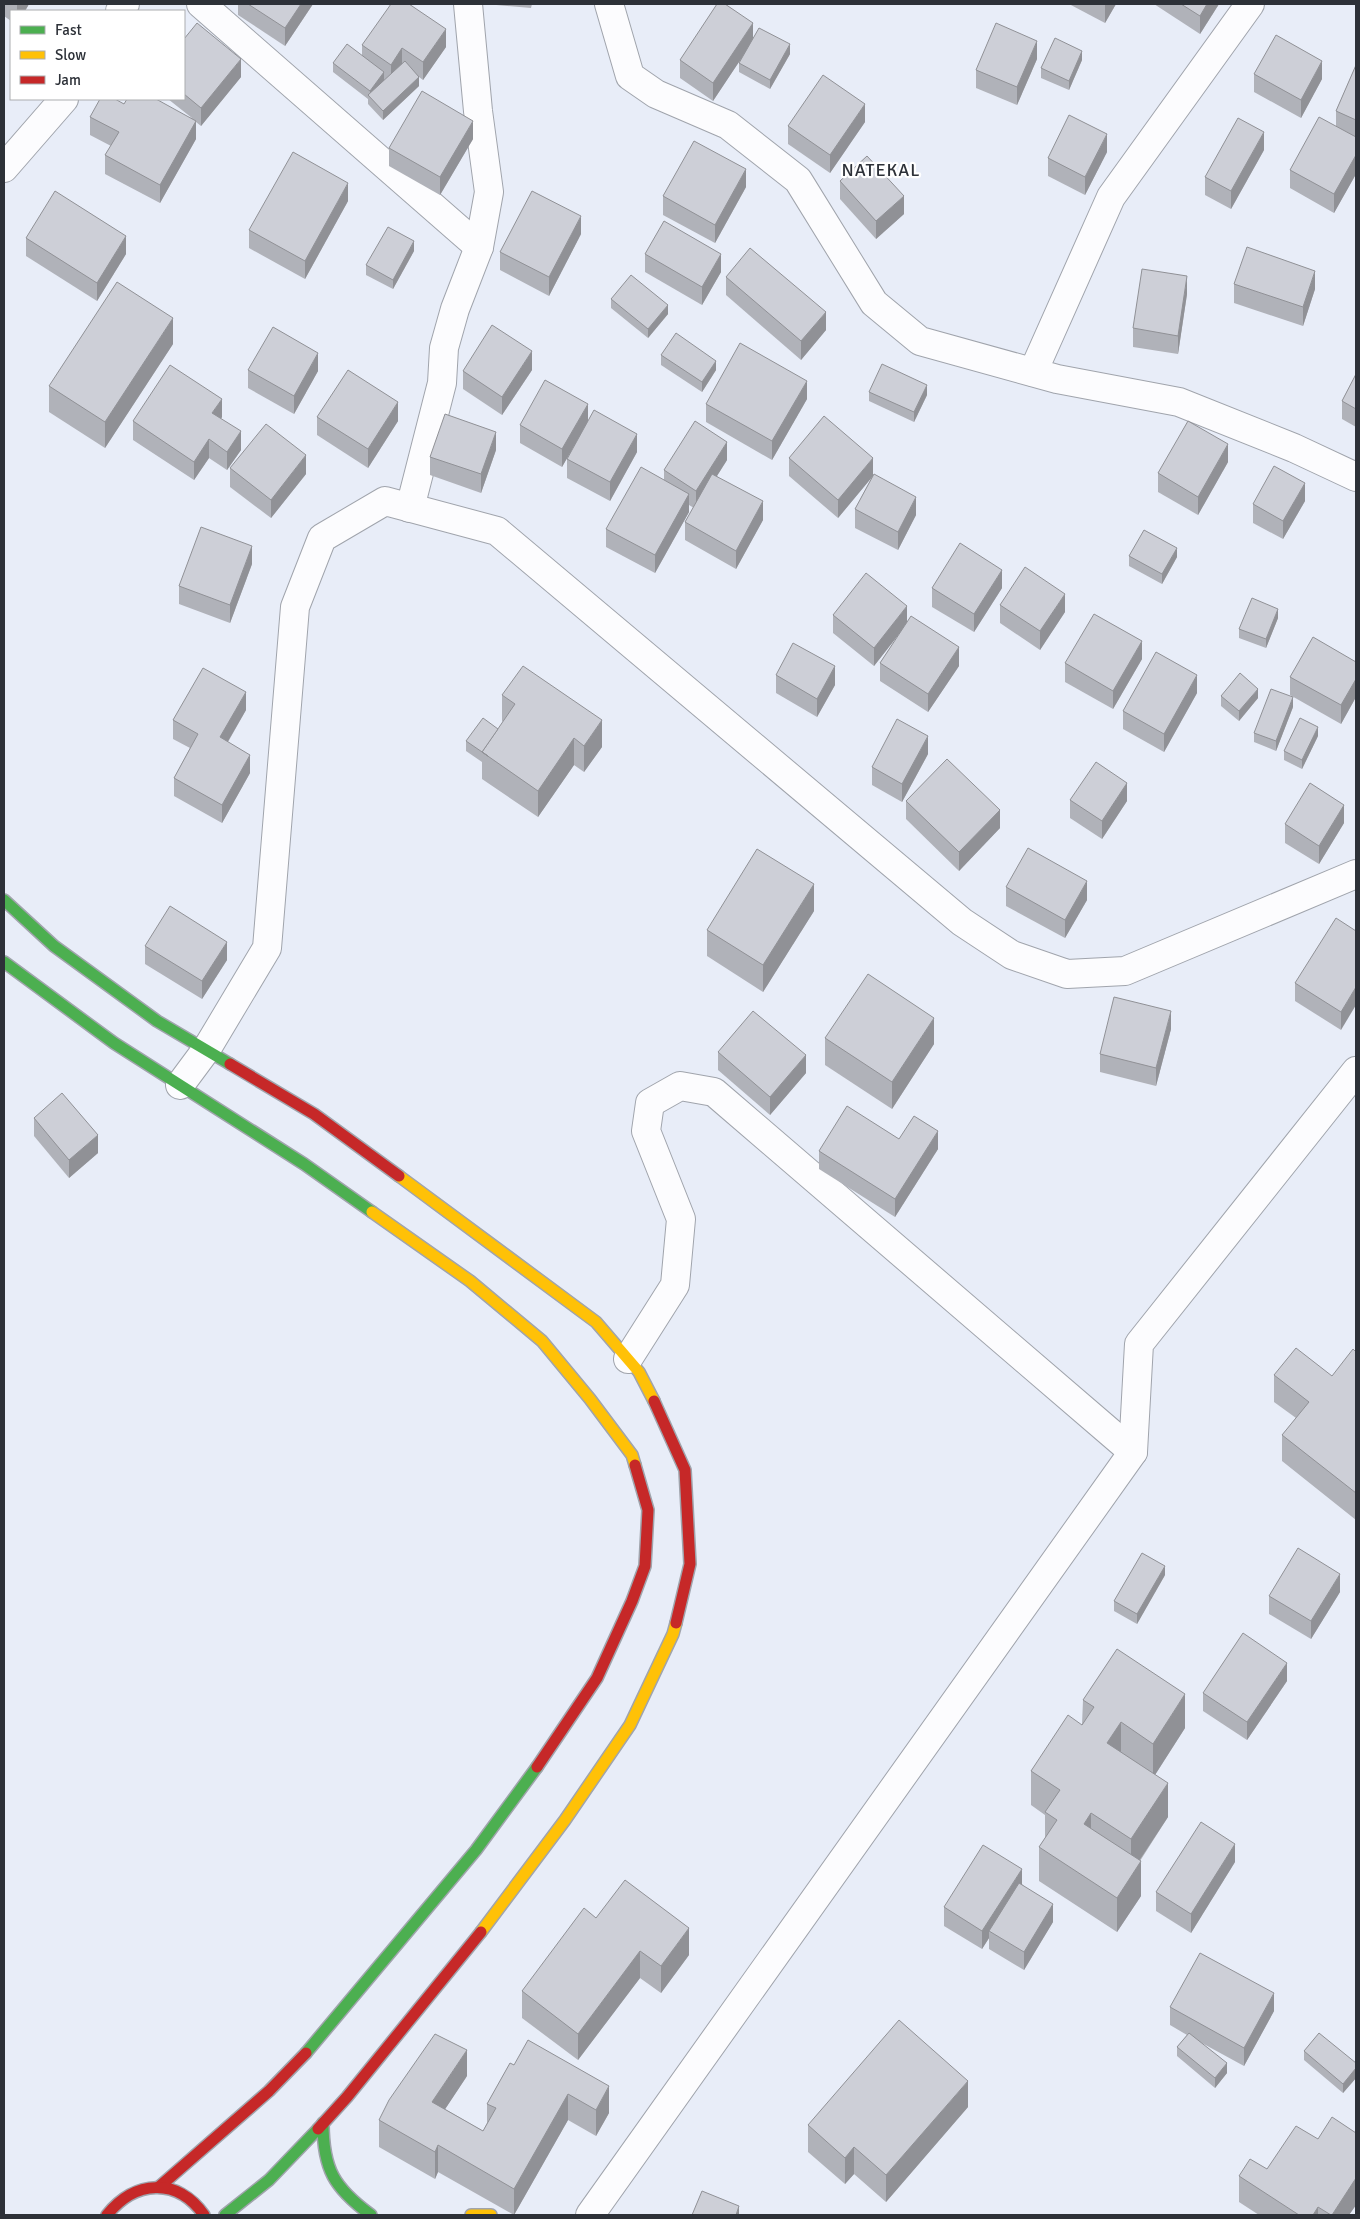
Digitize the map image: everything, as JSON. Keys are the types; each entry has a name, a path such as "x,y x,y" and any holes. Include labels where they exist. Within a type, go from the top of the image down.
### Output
{"main road":[{"path":"4,900 54,946 157,1021 322,1120 596,1322 639,1372 664,1421 685,1470 690,1564 673,1634 630,1725 565,1820 462,1959 323,2123 269,2180 225,2215"},
{"path":"4,962 114,1043 304,1164 470,1281 542,1341 590,1399 632,1455 648,1510 645,1566 632,1602 597,1678 550,1750 476,1850 316,2042 270,2091 160,2187"},
{"path":"323,2123 324,2155 328,2169 343,2192 371,2215"},
{"path":"107,2215 112,2206 126,2195 142,2189 160,2187 176,2191 191,2199 204,2215"},
{"path":"471,2215 491,2215"}],"street":[{"path":"201,4 479,247"},
{"path":"410,508 442,383 444,348 455,309 479,247 489,192 478,111 468,4"},
{"path":"610,4 630,76 656,94 728,125 798,180 874,303 920,342 1057,379 1179,402 1294,448 1356,477"},
{"path":"1033,372 1111,197 1250,4"},
{"path":"4,168 63,100"},
{"path":"180,1085 206,1050 267,948 295,608 322,538 385,501 497,531 962,922 1012,955 1067,974 1125,971 1356,874"},
{"path":"590,2215 1133,1452 1139,1344 1356,1070"},
{"path":"628,1359 675,1285 681,1219 646,1131 650,1103 680,1086 714,1092 1133,1452"}],"building":[{"path":"248,4 301,4 285,28"},
{"path":"391,4 409,4 446,29 423,62 402,48 391,65 362,45"},
{"path":"717,4 725,4 753,23 713,83 680,60"},
{"path":"1181,4 1207,4 1200,16"},
{"path":"197,23 241,59 201,108 185,95 185,38"},
{"path":"996,23 1037,41 1017,87 976,70"},
{"path":"759,28 790,44 770,80 739,63"},
{"path":"1276,35 1322,61 1301,100 1254,74"},
{"path":"1055,38 1082,51 1069,81 1041,68"},
{"path":"347,44 384,72 370,91 333,63"},
{"path":"405,61 419,77 383,111 368,95"},
{"path":"1356,65 1356,120 1336,111"},
{"path":"823,75 865,104 830,155 788,126"},
{"path":"422,91 473,121 440,177 389,148"},
{"path":"99,100 117,100 124,104 126,100 158,100 196,121 160,185 105,155 119,132 90,117"},
{"path":"1069,115 1107,134 1085,177 1048,158"},
{"path":"1319,117 1356,137 1356,155 1334,194 1290,170"},
{"path":"1238,118 1264,132 1231,191 1205,177"},
{"path":"694,141 746,169 715,225 663,196"},
{"path":"293,152 348,183 305,261 249,230"},
{"path":"867,156 904,196 876,221 840,181"},
{"path":"55,191 126,236 97,283 26,238"},
{"path":"532,191 581,216 549,277 500,252"},
{"path":"664,221 721,254 702,287 645,254"},
{"path":"388,227 414,241 393,280 366,265"},
{"path":"1247,247 1315,271 1303,307 1234,284"},
{"path":"750,248 826,312 801,341 726,277"},
{"path":"1142,269 1187,276 1178,336 1133,328"},
{"path":"631,275 668,305 648,329 611,299"},
{"path":"117,282 173,318 105,422 49,386"},
{"path":"492,325 532,351 502,397 463,371"},
{"path":"273,327 318,353 294,396 248,370"},
{"path":"676,333 716,361 702,382 661,355"},
{"path":"740,343 807,381 772,441 706,404"},
{"path":"882,364 927,385 914,412 869,392"},
{"path":"170,365 222,399 212,413 241,431 227,452 209,439 194,462 133,421"},
{"path":"348,370 398,402 368,449 317,417"},
{"path":"1356,374 1356,409 1342,401"},
{"path":"545,380 588,404 562,449 520,425"},
{"path":"594,410 637,434 610,482 567,459"},
{"path":"445,414 496,432 481,474 430,457"},
{"path":"824,416 873,458 838,500 789,458"},
{"path":"695,421 727,442 696,491 664,470"},
{"path":"1188,421 1228,444 1198,497 1158,473"},
{"path":"266,424 306,455 271,500 230,468"},
{"path":"1274,466 1305,483 1283,521 1253,504"},
{"path":"641,467 689,494 655,555 606,529"},
{"path":"712,474 763,501 736,551 685,522"},
{"path":"874,474 916,497 898,532 855,509"},
{"path":"201,527 252,546 230,605 179,586"},
{"path":"1144,530 1177,548 1162,574 1129,556"},
{"path":"960,543 1002,570 974,614 932,588"},
{"path":"1025,567 1065,594 1040,631 1000,605"},
{"path":"866,573 907,606 874,648 833,615"},
{"path":"1252,598 1278,609 1266,639 1239,629"},
{"path":"1094,614 1142,641 1113,691 1065,663"},
{"path":"911,616 959,647 928,694 880,663"},
{"path":"1313,637 1356,662 1356,679 1341,705 1290,677"},
{"path":"793,643 835,666 817,699 776,675"},
{"path":"1156,652 1197,675 1164,734 1123,711"},
{"path":"523,666 602,720 584,746 574,738 538,791 482,752 515,704 502,695"},
{"path":"203,668 246,692 220,737 250,755 222,805 174,778 198,734 173,720"},
{"path":"1240,673 1258,689 1239,711 1221,696"},
{"path":"1271,689 1293,697 1276,741 1254,733"},
{"path":"483,718 498,729 482,752 466,741"},
{"path":"1300,718 1318,727 1302,760 1284,751"},
{"path":"897,719 928,736 902,784 872,767"},
{"path":"947,759 1000,810 959,852 906,801"},
{"path":"1096,762 1127,783 1102,821 1070,800"},
{"path":"1310,783 1344,805 1319,846 1285,824"},
{"path":"1028,848 1087,881 1065,920 1006,887"},
{"path":"757,849 814,884 763,965 707,930"},
{"path":"170,906 227,942 202,981 145,946"},
{"path":"1336,918 1356,931 1356,987 1341,1012 1295,983"},
{"path":"868,974 934,1018 892,1082 825,1038"},
{"path":"1114,997 1171,1011 1156,1068 1100,1054"},
{"path":"753,1011 806,1055 770,1097 718,1052"},
{"path":"62,1093 98,1135 69,1160 34,1118"},
{"path":"847,1106 899,1139 914,1116 938,1131 895,1199 819,1151"},
{"path":"1296,1348 1332,1376 1353,1349 1356,1352 1356,1493 1282,1435 1309,1402 1274,1375"},
{"path":"1298,1548 1340,1574 1311,1621 1269,1596"},
{"path":"1142,1553 1165,1566 1137,1614 1114,1601"},
{"path":"1243,1633 1287,1663 1247,1722 1203,1693"},
{"path":"1117,1649 1185,1694 1153,1744 1121,1722 1107,1743 1168,1783 1131,1839 1091,1813 1084,1824 1141,1861 1117,1898 1039,1847 1057,1820 1045,1812 1060,1790 1031,1771 1068,1715 1082,1725 1094,1707 1083,1700"},
{"path":"1201,1822 1235,1844 1191,1914 1156,1892"},
{"path":"983,1845 1022,1869 982,1931 944,1907"},
{"path":"625,1880 689,1928 661,1966 640,1951 578,2034 522,1991 584,1908 596,1918"},
{"path":"1019,1883 1053,1904 1024,1952 989,1931"},
{"path":"1200,1953 1274,1993 1244,2048 1170,2007"},
{"path":"899,2020 968,2081 886,2175 854,2147 845,2158 808,2125"},
{"path":"1189,2033 1227,2063 1215,2078 1177,2047"},
{"path":"1319,2033 1356,2063 1356,2068 1343,2084 1304,2051"},
{"path":"435,2034 467,2050 432,2102 483,2131 496,2108 487,2104 510,2063 514,2065 528,2040 609,2086 596,2110 568,2094 514,2189 438,2145 435,2152 379,2120 389,2100"},
{"path":"1332,2117 1356,2133 1356,2178 1332,2215 1318,2207 1313,2215 1299,2215 1239,2176 1250,2159 1267,2169 1296,2126 1318,2139"},
{"path":"702,2191 739,2206 736,2215 692,2215"}],"traffic: fast":[{"path":"4,900 54,946 157,1021 230,1064"},
{"path":"4,962 114,1043 304,1164 372,1212"},
{"path":"306,2053 476,1850 537,1767"},
{"path":"323,2123 325,2153 333,2176 348,2196 371,2215"},
{"path":"225,2215 269,2180 318,2129"}],"traffic: slow":[{"path":"399,1176 596,1322 639,1372 654,1401"},
{"path":"372,1212 470,1281 542,1341 590,1399 632,1455 635,1465"},
{"path":"481,1932 565,1820 630,1725 673,1634 676,1623"},
{"path":"471,2215 491,2215"}],"traffic: jam":[{"path":"230,1064 314,1114 399,1176"},
{"path":"654,1401 685,1470 690,1564 676,1623"},
{"path":"537,1767 597,1678 632,1601 645,1566 648,1510 635,1465"},
{"path":"318,2129 347,2097 481,1932"},
{"path":"159,2187 269,2091 306,2053"},
{"path":"107,2215 118,2203 130,2195 156,2188 169,2189 181,2194 204,2215"}],"district":[{"name":"NATEKAL","path":"881,170"}]}
